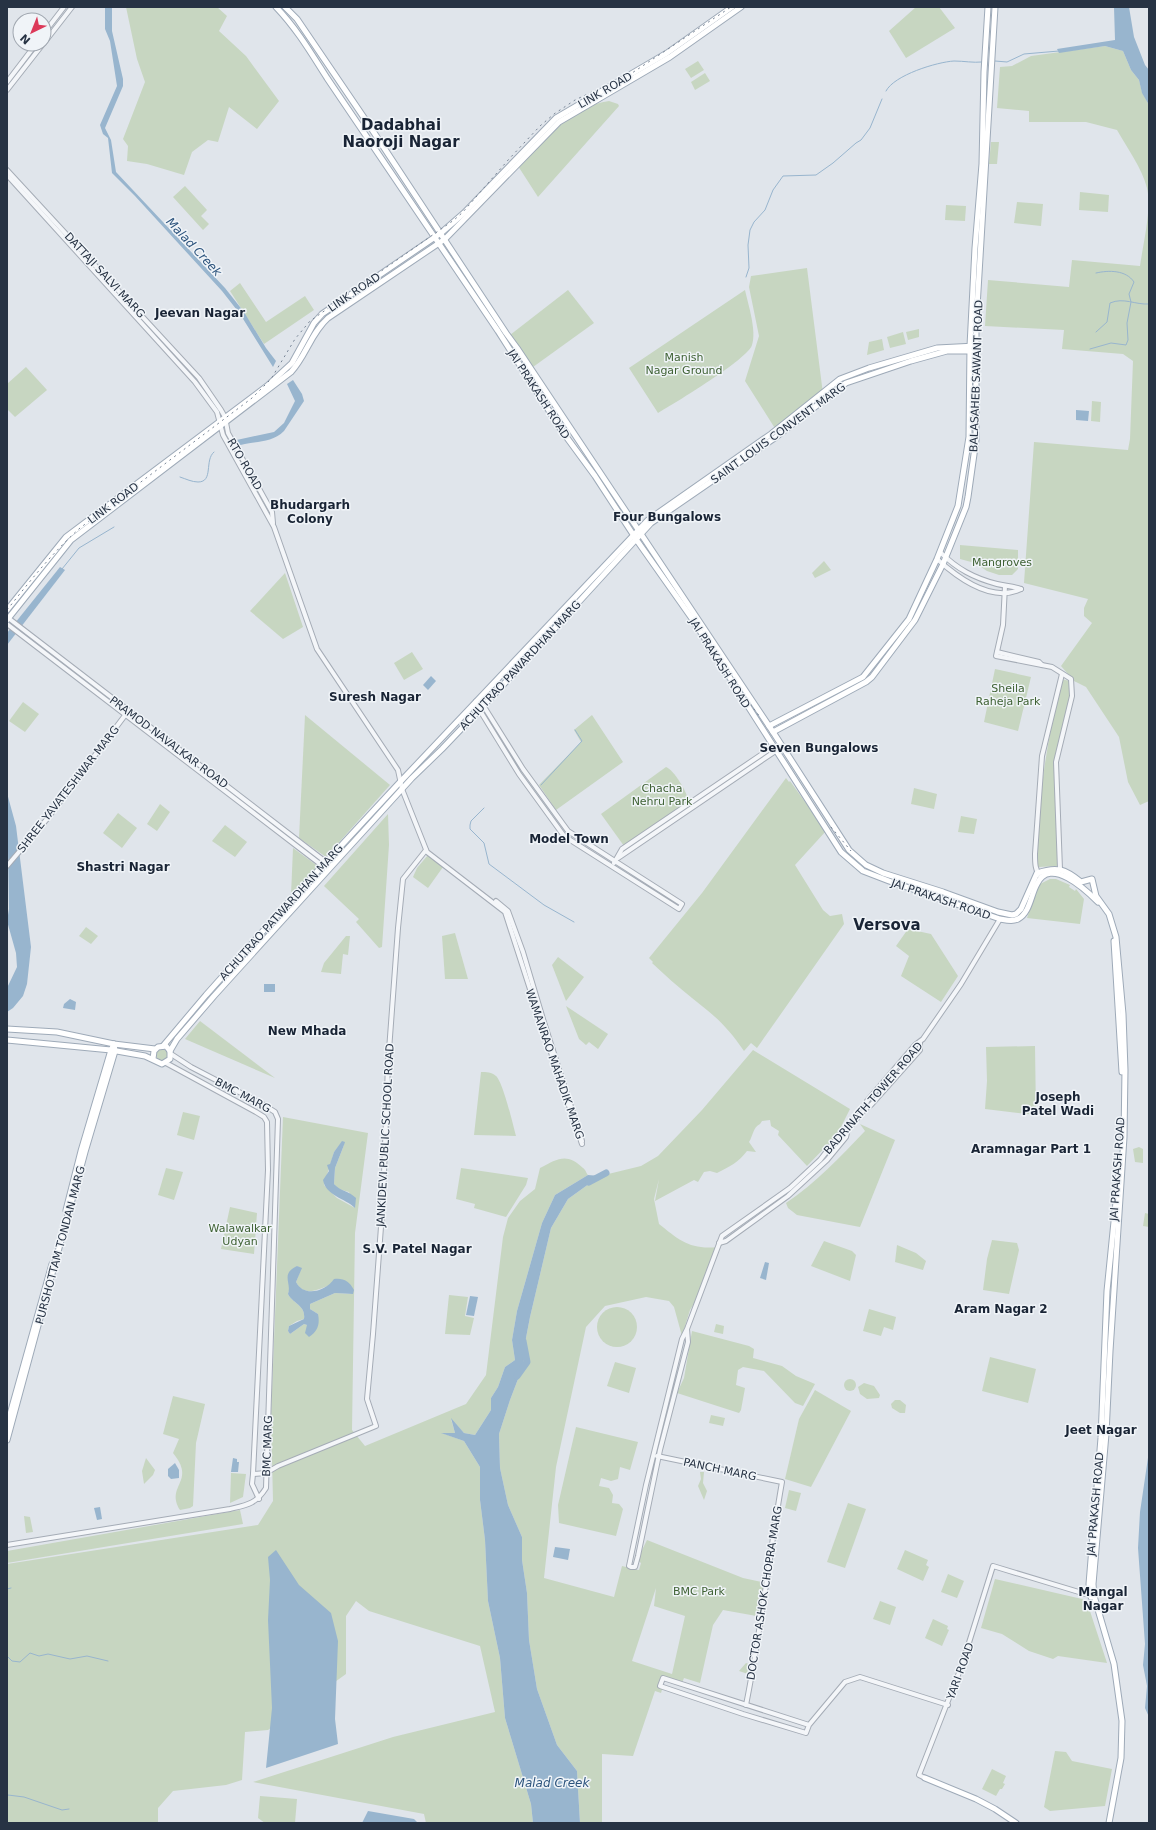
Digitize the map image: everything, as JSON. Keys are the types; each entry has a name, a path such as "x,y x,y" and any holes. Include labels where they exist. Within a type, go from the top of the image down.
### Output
{"main road":[{"name":"JAI PRAKASH ROAD","path":"276,7 293,24 327,78 498,331 562,431 688,614 836,844 847,858 858,867 889,882 1000,919 1012,921 1023,916 1028,907 1039,875"},
{"name":"JAI PRAKASH ROAD","path":"285,7 297,19 441,233 506,334 517,348 773,732 845,846 854,856 872,868 890,876 943,892 1012,916 1021,909 1039,875"},
{"name":"LINK ROAD","path":"7,620 71,540 223,422 288,367 314,323 322,314 441,233 464,213 556,118 667,53 732,7"},
{"name":"LINK ROAD","path":"7,610 66,537 291,372 298,364 316,332 328,318 445,239 559,122 670,57 741,7"},
{"name":"BALASAHEB SAWANT ROAD","path":"768,726 863,677 909,619 937,559 958,506 968,437 970,348 975,248 982,164 984,72 988,7"},
{"name":"BALASAHEB SAWANT ROAD","path":"773,732 866,682 872,677 915,620 946,558 968,497 976,440 976,349 995,7"},
{"name":"SAINT LOUIS CONVENT MARG","path":"634,537 651,523 776,437 846,382 947,351 970,348 976,349"},
{"name":"ACHUTRAO PAWARDHAN MARG","path":"400,781 634,537"},
{"name":"ACHUTRAO PAWARDHAN MARG","path":"402,789 589,591 634,537"},
{"path":"735,688 741,684"},
{"name":"ACHUTRAO PATWARDHAN MARG","path":"163,1046 206,995 400,781"},
{"name":"ACHUTRAO PATWARDHAN MARG","path":"171,1052 177,1039 214,996 402,789"},
{"path":"1039,875 1050,869 1060,869"},
{"name":"JAI PRAKASH ROAD","path":"1060,869 1081,882 1092,879 1096,896 1109,914 1114,926 1118,950 1124,1078 1122,1154 1117,1211 1111,1252 1106,1381"},
{"name":"JAI PRAKASH ROAD","path":"1039,875 1052,873 1069,878 1086,888 1099,904 1106,916 1113,938 1119,976"},
{"path":"7,1028 57,1032 114,1044 155,1049 163,1046 171,1052 170,1059 166,1063 159,1063 154,1059 145,1056 113,1050 7,1040"},
{"path":"113,1050 114,1044"},
{"path":"154,1059 153,1053 155,1049"},
{"name":"PURSHOTTAM TONDAN MARG","path":"7,1440 81,1151 113,1050"},
{"name":"JAI PRAKASH ROAD","path":"1107,1823 1118,1757 1120,1721 1112,1665 1089,1584 1117,1253 1117,1211"},
{"path":"1111,1252 1117,1253"},
{"name":"PURSHOTTAM TONDAN MARG","path":"7,1425 42,1304"},
{"path":"925,1778 928,1777 976,1799 1000,1812 1016,1823"},
{"path":"925,1778 989,1809 1010,1823"}],"street":[{"path":"52,23 64,7"},
{"path":"52,33 72,7"},
{"path":"7,82 30,52"},
{"path":"7,90 37,52"},
{"name":"DATTAJI SALVI MARG","path":"7,170 199,378 223,422"},
{"name":"DATTAJI SALVI MARG","path":"7,176 195,382 223,422"},
{"name":"RTO ROAD","path":"223,422 272,512 274,527 317,649 398,770 402,789"},
{"path":"937,559 967,582 991,591 1014,592 1021,589 969,576 940,552"},
{"path":"1005,586 1004,625 996,654 1039,662 1042,665 1056,669 1070,679 1072,687 1072,696 1056,762 1060,869"},
{"name":"PRAMOD NAVALKAR ROAD","path":"7,620 28,633 127,713"},
{"name":"PRAMOD NAVALKAR ROAD","path":"7,620 12,628 127,713 330,868"},
{"path":"1039,875 1035,867 1035,841 1042,756 1062,674"},
{"path":"476,701 481,707 523,769 568,831 616,860 682,904 679,909 564,836 520,774 481,707"},
{"name":"SHREE YAVATESHWAR MARG","path":"7,866 47,819 127,713"},
{"path":"616,860 770,755 775,748"},
{"path":"612,867 622,850 767,750 775,748"},
{"path":"767,750 770,755"},
{"path":"402,789 426,850"},
{"name":"WAMANRAO MAHADIK MARG","path":"426,850 508,911 525,956 543,1019 582,1137 582,1144 505,912 426,850"},
{"name":"JANKIDEVI PUBLIC SCHOOL ROAD","path":"266,1473 278,1466 376,1426 367,1399 383,1200 388,1064 398,928 403,879 426,850"},
{"name":"BADRINATH TOWER ROAD","path":"687,1330 719,1243 726,1241 773,1208 810,1176 846,1137 848,1129 865,1109 867,1101 915,1045 920,1043 961,984 1000,919"},
{"path":"865,1109 871,1105 920,1050 920,1043"},
{"name":"BMC MARG","path":"171,1052 191,1067 264,1105 275,1112 278,1119 266,1488 259,1499"},
{"name":"BMC MARG","path":"166,1063 264,1117 267,1122 266,1135 268,1170 252,1484 259,1499"},
{"path":"266,1135 277,1136"},
{"path":"687,1330 688,1342 682,1370 659,1457 635,1567 629,1566 682,1339 687,1330"},
{"name":"PANCH MARG","path":"654,1455 782,1482"},
{"path":"253,1474 266,1473"},
{"name":"DOCTOR ASHOK CHOPRA MARG","path":"746,1705 758,1643 770,1552 782,1482"},
{"path":"7,1545 230,1509 247,1505 259,1499"},
{"name":"YARI ROAD","path":"925,1778 918,1775 948,1705 976,1626 993,1566 1093,1594"},
{"path":"809,1725 663,1678 660,1686 806,1733 809,1725 845,1682 854,1678 860,1677 948,1705"}],"green space":[{"path":"126,7 217,7 227,16 219,31 246,56 279,101 257,129 229,107 218,142 208,140 192,152 184,175 147,164 127,161 128,146 123,139 145,82 137,59"},
{"path":"916,7 939,7 955,28 906,58 889,31"},
{"path":"1105,46 1123,51 1131,70 1139,80 1142,92 1149,105 1149,801 1140,805 1128,782 1119,737 1086,687 1074,681 1061,666 1092,623 1084,616 1084,608 1088,599 1024,583 1034,442 1128,450 1130,439 1133,361 1123,354 1062,349 1064,330 985,326 988,280 1069,287 1072,260 1140,266 1148,216 1147,188 1138,166 1117,130 1086,122 1029,122 1029,111 997,108 1000,67 1012,66 1031,56"},
{"path":"698,61 704,70 691,78 685,69"},
{"path":"705,73 710,81 695,90 691,82"},
{"path":"609,101 618,104 619,106 538,197 518,166 548,136 571,117 583,109"},
{"path":"991,142 999,142 997,164 989,164"},
{"path":"185,186 207,210 201,216 209,224 203,230 173,197"},
{"path":"1080,192 1109,195 1108,212 1079,210"},
{"path":"1017,202 1043,204 1041,226 1014,223"},
{"path":"946,205 966,206 965,221 945,220"},
{"path":"807,268 823,394 776,430 745,381 759,336 749,287 751,276"},
{"path":"240,283 266,322 305,296 314,310 264,344 230,291"},
{"path":"568,290 594,323 533,367 510,335"},
{"name":"Manish Nagar Ground","path":"745,290 752,318 753,332 752,345 748,352 725,370 658,413 629,368"},
{"path":"919,329 919,337 908,340 906,332"},
{"path":"903,332 906,344 890,348 887,337"},
{"path":"882,339 884,350 867,355 869,342"},
{"path":"26,367 47,390 15,417 7,409 7,384"},
{"path":"1092,401 1101,402 1100,422 1091,421"},
{"name":"Mangroves","path":"960,545 1018,550 1018,569 1012,575 999,575 987,571 975,563 960,559"},
{"path":"824,561 831,570 815,578 812,573"},
{"path":"285,573 303,627 283,639 250,611"},
{"path":"412,652 423,669 404,680 394,663"},
{"name":"Sheila Raheja Park","path":"995,669 1031,677 1018,731 984,722"},
{"path":"1062,679 1069,681 1071,695 1054,762 1058,854 1057,866 1039,867 1036,861 1041,792 1052,724"},
{"path":"23,702 39,714 25,732 9,721"},
{"path":"305,715 390,785 326,857 299,838"},
{"path":"592,715 623,762 556,810 539,785 581,742 574,730"},
{"name":"Chacha Nehru Park","path":"666,767 673,772 680,782 686,793 688,801 624,846 601,814"},
{"path":"786,778 789,782 790,781 826,831 795,865 823,910 830,916 842,914 844,924 757,1048 751,1043 744,1051 720,1022 652,963 653,962 649,958 702,893"},
{"path":"914,788 937,794 934,809 911,804"},
{"path":"160,804 170,812 157,831 147,824"},
{"path":"118,813 137,828 122,848 103,833"},
{"path":"388,814 389,845 382,947 379,948 356,922 359,919 324,886"},
{"path":"961,816 977,819 974,834 958,832"},
{"path":"225,825 247,842 235,857 212,841"},
{"path":"293,848 319,867 291,895"},
{"path":"428,855 443,867 428,888 413,877 417,868"},
{"path":"1050,879 1056,879 1070,885 1069,887 1075,891 1076,889 1084,899 1080,924 1027,918 1038,885"},
{"path":"86,927 98,936 91,944 79,936"},
{"path":"908,929 931,934 958,976 941,1002 901,976 909,956 896,946"},
{"path":"455,933 468,979 445,979 442,936"},
{"path":"346,936 350,936 348,955 343,954 341,974 321,972 324,963"},
{"path":"558,957 584,977 566,1001 552,965"},
{"path":"566,1006 608,1034 598,1049 589,1042 586,1045 579,1039"},
{"path":"200,1021 275,1078 185,1039"},
{"path":"1035,1046 1036,1115 985,1109 987,1081 986,1047"},
{"path":"160,1049 164,1049 168,1055 164,1061 160,1061 156,1057 156,1053"},
{"name":"BMC Park","path":"753,1050 850,1109 837,1135 807,1166 778,1135 779,1131 771,1126 770,1120 762,1121 753,1132 749,1142 756,1152 747,1151 726,1169 717,1173 710,1171 704,1172 698,1182 694,1180 655,1201 659,1179 654,1199 659,1224 686,1243 708,1248 718,1247 708,1281 690,1310 682,1336 674,1307 669,1301 646,1297 605,1306 586,1327 556,1467 544,1578 614,1597 622,1566 639,1570 641,1563 637,1560 647,1540 743,1578 766,1583 762,1617 723,1610 713,1625 700,1683 684,1678 682,1683 665,1679 661,1693 655,1691 633,1756 602,1754 602,1823 580,1823 577,1771 557,1745 537,1689 529,1640 527,1593 522,1560 522,1537 508,1505 500,1468 499,1434 523,1366 525,1343 530,1317 551,1228 568,1199 600,1176 641,1166 658,1156 702,1110","holes":["656,1588 654,1606 685,1616 672,1674 632,1661"]},
{"path":"481,1072 493,1074 499,1080 505,1095 516,1136 474,1135"},
{"path":"183,1112 200,1116 194,1140 177,1135"},
{"path":"283,1117 368,1133 355,1233 352,1430 365,1446 466,1404 486,1375 503,1237 508,1218 520,1201 535,1189 540,1168 557,1160 567,1159 577,1163 585,1170 588,1175 555,1195 542,1223 517,1311 512,1340 515,1360 505,1367 498,1387 491,1398 491,1410 475,1435 464,1433 451,1419 455,1433 442,1433 464,1441 480,1467 480,1500 485,1540 488,1601 500,1658 505,1718 531,1804 533,1823 426,1823 424,1814 253,1782 393,1737 495,1712 480,1646 369,1611 356,1601 346,1616 346,1674 268,1730 245,1732 242,1780 226,1785 173,1791 158,1808 158,1823 7,1823 7,1564 258,1525 273,1501 271,1416","holes":["342,1142 344,1142 344,1145 335,1168 334,1184 338,1189 349,1192 355,1208 337,1198 324,1185 334,1152","297,1266 301,1269 296,1282 303,1290 311,1291 330,1285 352,1294 335,1293 310,1304 310,1309 318,1314 307,1325 304,1324 290,1334 288,1331 289,1326 304,1319 303,1311 288,1294"]},
{"path":"860,1124 895,1140 860,1227 797,1215 788,1208 786,1203 818,1178 865,1131"},
{"path":"1139,1147 1143,1149 1143,1163 1135,1162 1133,1149"},
{"path":"166,1168 183,1172 174,1200 158,1195"},
{"path":"461,1168 528,1178 526,1185 506,1217 474,1208 475,1204 456,1199"},
{"name":"Walawalkar Udyan","path":"230,1207 257,1213 254,1254 221,1249"},
{"path":"1145,1213 1149,1214 1149,1227 1143,1226"},
{"path":"992,1240 1017,1243 1019,1250 1009,1294 983,1290 987,1259"},
{"path":"824,1241 852,1251 856,1255 850,1281 811,1266"},
{"path":"897,1245 916,1253 926,1261 923,1270 895,1262"},
{"path":"449,1295 468,1297 465,1316 474,1318 470,1335 445,1334"},
{"path":"617,1307 625,1309 631,1313 635,1319 637,1327 635,1335 631,1341 625,1345 617,1347 609,1345 603,1341 599,1335 597,1327 599,1319 603,1313 609,1309"},
{"path":"869,1309 896,1317 893,1330 884,1327 881,1336 863,1331"},
{"path":"716,1324 724,1326 723,1334 714,1332"},
{"path":"692,1331 749,1346 754,1349 753,1358 782,1366 796,1376 815,1384 803,1406 795,1403 764,1371 743,1367 738,1370 736,1385 745,1388 741,1410 739,1413 677,1393 684,1378"},
{"path":"990,1357 1036,1369 1028,1403 982,1391"},
{"path":"615,1362 636,1368 629,1393 607,1386"},
{"path":"848,1379 852,1379 856,1385 852,1391 848,1391 844,1387 844,1383"},
{"path":"864,1383 874,1386 880,1395 879,1398 867,1399 860,1394 858,1387"},
{"path":"815,1390 851,1411 811,1487 785,1479 799,1419"},
{"path":"173,1396 205,1404 196,1443 193,1506 180,1510 176,1502 176,1495 182,1477 182,1471 180,1463 173,1453 179,1439 163,1434"},
{"path":"895,1400 900,1400 906,1405 905,1413 900,1413 892,1408 891,1404"},
{"path":"711,1415 725,1418 723,1426 709,1423"},
{"path":"576,1427 638,1442 630,1470 620,1467 618,1479 611,1481 601,1478 599,1486 609,1488 613,1495 612,1503 619,1504 623,1509 616,1536 559,1523 558,1505"},
{"path":"146,1458 155,1470 153,1475 144,1484 142,1471"},
{"path":"700,1472 704,1472 703,1483 707,1491 704,1500 698,1486 701,1479"},
{"path":"231,1473 246,1474 243,1497 230,1503"},
{"path":"789,1490 801,1493 796,1511 785,1508"},
{"path":"848,1503 866,1509 845,1568 827,1562"},
{"path":"240,1510 243,1524 7,1563 7,1551"},
{"path":"24,1516 30,1517 33,1532 26,1533"},
{"path":"905,1550 928,1560 926,1565 929,1567 923,1581 897,1569"},
{"path":"948,1574 964,1581 957,1598 941,1592"},
{"path":"995,1579 1082,1599 1087,1602 1107,1663 1058,1656 1053,1659 1029,1651 1002,1634 981,1628"},
{"path":"880,1601 896,1607 890,1625 873,1619"},
{"path":"933,1619 948,1626 947,1629 949,1630 942,1646 925,1638"},
{"path":"746,1663 751,1665 748,1674 739,1671"},
{"path":"1055,1751 1066,1752 1072,1761 1112,1769 1105,1806 1050,1811 1044,1807"},
{"path":"992,1769 1006,1776 1003,1783 1005,1784 996,1796 982,1789"},
{"path":"260,1796 297,1799 295,1823 265,1823 258,1818"}],"water":[{"path":"105,7 112,7 112,31 123,79 123,86 105,128 111,140 116,172 225,288 244,312 266,348 276,361 273,367 240,314 222,291 112,173 108,138 103,134 100,125 117,86 110,41 105,29"},
{"path":"1114,7 1129,7 1134,37 1145,65 1149,70 1149,105 1142,93 1139,80 1131,70 1123,51 1105,46 1059,53 1057,49 1115,40"},
{"path":"293,380 302,394 304,401 284,431 267,440 234,447 232,441 274,432 284,423 295,401 287,384"},
{"path":"1076,410 1089,411 1088,421 1076,420"},
{"path":"60,567 65,570 7,645 7,633"},
{"path":"431,676 436,681 428,690 423,685"},
{"path":"7,793 16,826 31,947 27,984 23,996 13,1008 7,1012 7,988 17,967 16,953 7,921 9,909"},
{"path":"264,984 275,984 275,992 264,992"},
{"path":"70,999 76,1002 75,1010 63,1008 64,1004"},
{"path":"342,1141 345,1142 335,1168 334,1184 356,1198 355,1208 328,1190 323,1180 329,1171 327,1165 330,1164 334,1152"},
{"name":"Malad Creek","path":"588,1175 600,1176 568,1199 551,1228 530,1317 525,1343 523,1366 499,1434 500,1468 508,1505 522,1537 522,1560 527,1593 529,1640 537,1689 557,1745 577,1771 580,1823 533,1823 531,1804 505,1718 500,1658 488,1601 485,1540 480,1500 480,1467 464,1441 441,1433 455,1433 451,1418 464,1433 475,1435 491,1410 491,1398 498,1387 505,1367 515,1360 512,1340 517,1311 542,1223 555,1195"},
{"path":"765,1262 769,1263 766,1280 760,1278"},
{"path":"297,1266 302,1268 296,1282 304,1290 315,1291 326,1287 334,1279 338,1279 346,1281 354,1290 353,1294 335,1293 310,1304 310,1309 318,1314 319,1321 318,1327 309,1337 305,1333 307,1325 304,1324 290,1334 288,1331 289,1326 304,1319 303,1311 288,1294 288,1275 292,1269"},
{"path":"470,1296 478,1297 474,1316 466,1315"},
{"path":"1149,1451 1149,1717 1145,1708 1147,1686 1143,1665 1145,1644 1138,1548 1140,1512"},
{"path":"233,1458 237,1459 237,1462 239,1462 238,1472 231,1472"},
{"path":"175,1463 179,1470 179,1478 171,1479 168,1476 168,1469"},
{"path":"100,1507 102,1519 97,1520 94,1508"},
{"path":"555,1547 570,1549 568,1560 553,1557"},
{"path":"276,1550 299,1585 331,1613 338,1641 335,1719 338,1744 266,1768 272,1708 268,1620 270,1580 268,1557"},
{"path":"368,1811 414,1819 418,1823 362,1823"}],"waterway":[{"path":"995,61 1007,62 1024,54 1059,51"},
{"path":"886,91 898,80 917,70 954,61 982,62"},
{"path":"746,277 749,268 748,245 750,230 754,222 765,210 773,190 783,176 816,175 833,163 861,140 870,128 882,99"},
{"path":"1090,349 1111,343 1126,345 1128,340 1127,323 1131,302 1129,294 1134,282 1131,278 1122,273 1112,271 1096,273"},
{"path":"1096,332 1107,322 1110,303 1115,301 1125,301 1149,304"},
{"name":"Malad Creek","path":"180,477 194,482 203,481 206,478 211,456 214,452"},
{"path":"62,569 79,548 114,527"},
{"path":"541,785 582,741 575,730"},
{"path":"484,808 471,821 470,829 484,843 489,864 544,905 574,922"},
{"path":"589,1182 606,1173"},
{"path":"517,1376 527,1362 523,1341"},
{"path":"7,1589 11,1588"},
{"path":"7,1656 12,1661 20,1662 30,1653 39,1656 48,1654 70,1659 87,1656 108,1661"},
{"path":"7,1797 8,1795 24,1797 62,1810 69,1809"}],"railway":[{"path":"7,610 51,557 80,528 252,398 271,379 295,339 310,321 454,220 463,212 540,126 554,114 575,100 632,73 731,7"},
{"path":"732,680 760,717"},
{"path":"831,827 851,851"}],"district":[{"name":"Dadabhai Naoroji Nagar","path":"401,134"},
{"name":"Jeevan Nagar","path":"200,313"},
{"name":"Bhudargarh Colony","path":"310,512"},
{"name":"Four Bungalows","path":"667,517"},
{"name":"Suresh Nagar","path":"375,697"},
{"name":"Seven Bungalows","path":"819,748"},
{"name":"Model Town","path":"569,839"},
{"name":"Shastri Nagar","path":"123,867"},
{"name":"Versova","path":"887,925"},
{"name":"New Mhada","path":"307,1031"},
{"name":"Joseph Patel Wadi","path":"1058,1104"},
{"name":"Aramnagar Part 1","path":"1031,1149"},
{"name":"S.V. Patel Nagar","path":"417,1249"},
{"name":"Aram Nagar 2","path":"1001,1309"},
{"name":"Jeet Nagar","path":"1101,1430"},
{"name":"Mangal Nagar","path":"1103,1599"}]}
